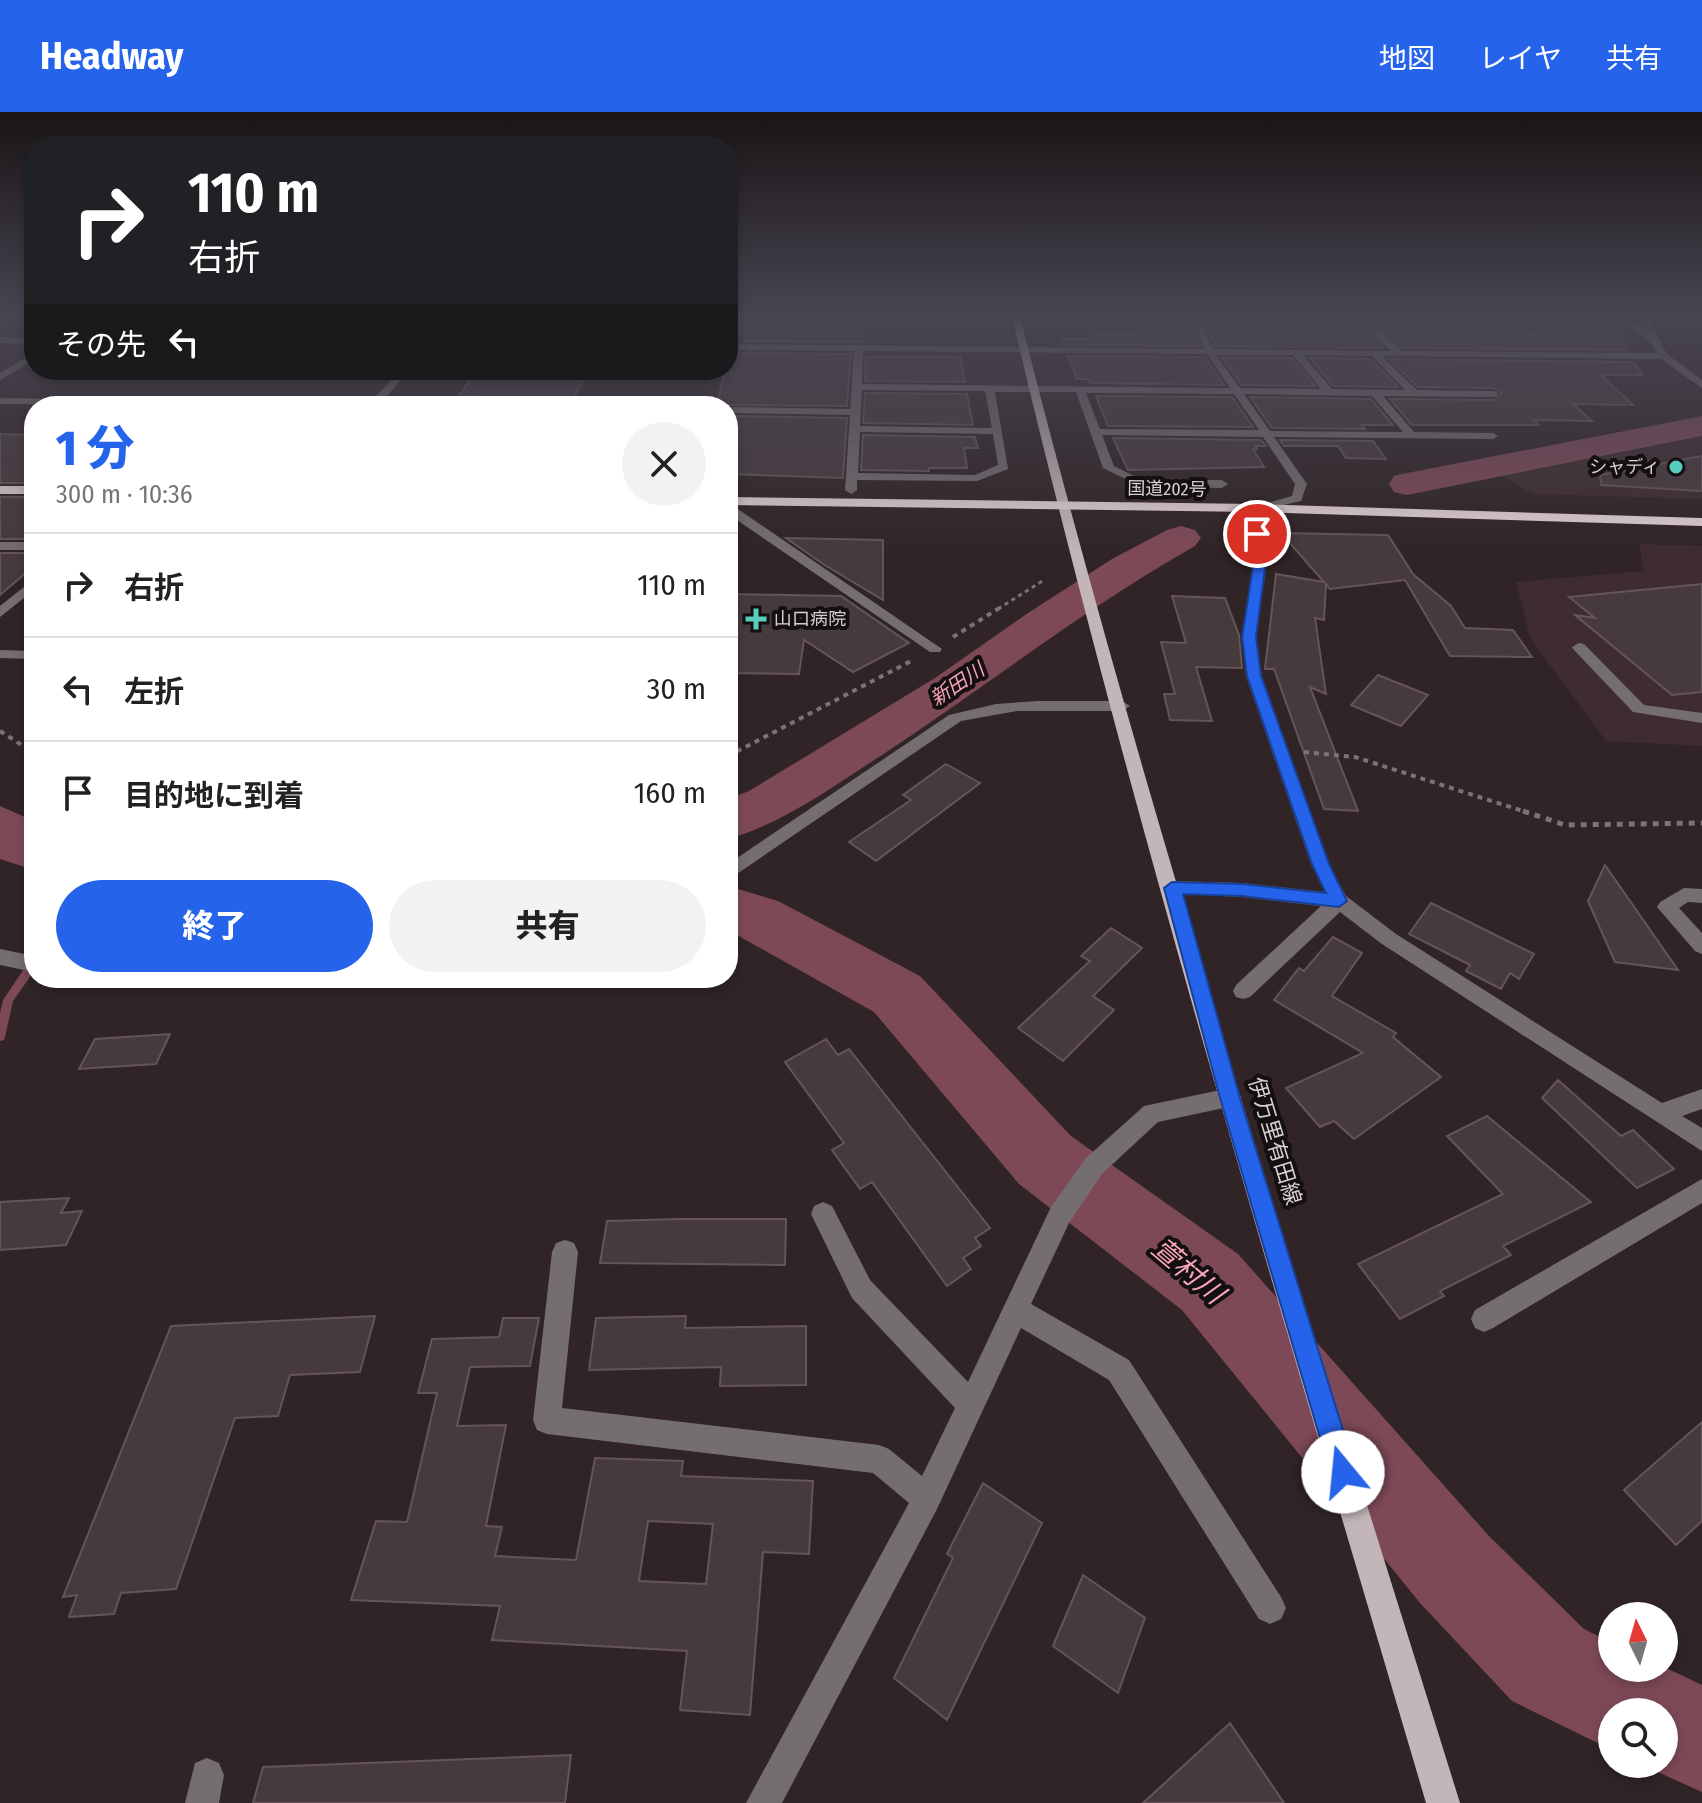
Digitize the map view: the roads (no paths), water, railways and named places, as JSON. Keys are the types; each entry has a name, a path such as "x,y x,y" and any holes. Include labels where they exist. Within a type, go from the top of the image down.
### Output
{"highway":[{"path":"0,476 24,477"},
{"name":"国道202号","path":"738,488 851,483 1061,499 1255,508 1702,522"},
{"path":"0,490 24,490"},
{"name":"国道202号","path":"738,501 1297,498 1702,509"}],"main road":[{"name":"伊万里有田線","path":"1036,396 1061,499 1122,706 1230,1098 1443,1803"}],"street":[{"path":"856,396 851,483 977,478 1004,467 991,396"},
{"path":"1082,396 1109,468 1140,483 1222,484"},
{"path":"1239,396 1264,433 1279,447 1301,484 1297,498 1255,508 1260,561 1249,637 1254,676 1320,864 1339,901 1389,939 1702,1141"},
{"path":"1377,396 1411,435"},
{"path":"0,401 24,401"},
{"path":"738,410 855,412"},
{"path":"854,429 997,431"},
{"path":"1097,432 1493,436"},
{"path":"738,515 935,649"},
{"path":"0,546 24,546"},
{"path":"0,613 24,592"},
{"path":"1579,647 1639,709 1702,718"},
{"path":"0,654 24,655"},
{"path":"738,867 785,838 955,718 990,707 1032,704 1122,706"},
{"path":"1172,888 1242,890 1339,901"},
{"path":"1702,896 1684,895 1667,907 1702,946"},
{"path":"1243,991 1339,901"},
{"path":"763,1803 927,1499 1060,1215 1094,1166 1152,1113 1230,1098"},
{"path":"1660,1114 1702,1099"},
{"path":"1484,1319 1702,1190"},
{"path":"823,1214 861,1289 971,1405"},
{"path":"565,1252 547,1420 879,1459 927,1499"},
{"path":"1016,1310 1119,1370 1270,1608"}],"waterway":[{"name":"新田川","path":"1407,484 1702,426"},
{"name":"新田川","path":"738,816 768,804 952,688 1043,622 1126,568 1181,538"},
{"name":"萱村川","path":"738,911 757,917 897,994 1045,1160 1210,1282 1454,1569 1548,1665 1616,1698"},
{"path":"0,1037 8,1000 24,977"},
{"name":"萱村川","path":"1678,1728 1702,1740"}],"place":[{"name":"シャディ","path":"1676,467"},
{"name":"山口病院","path":"756,619"}]}
